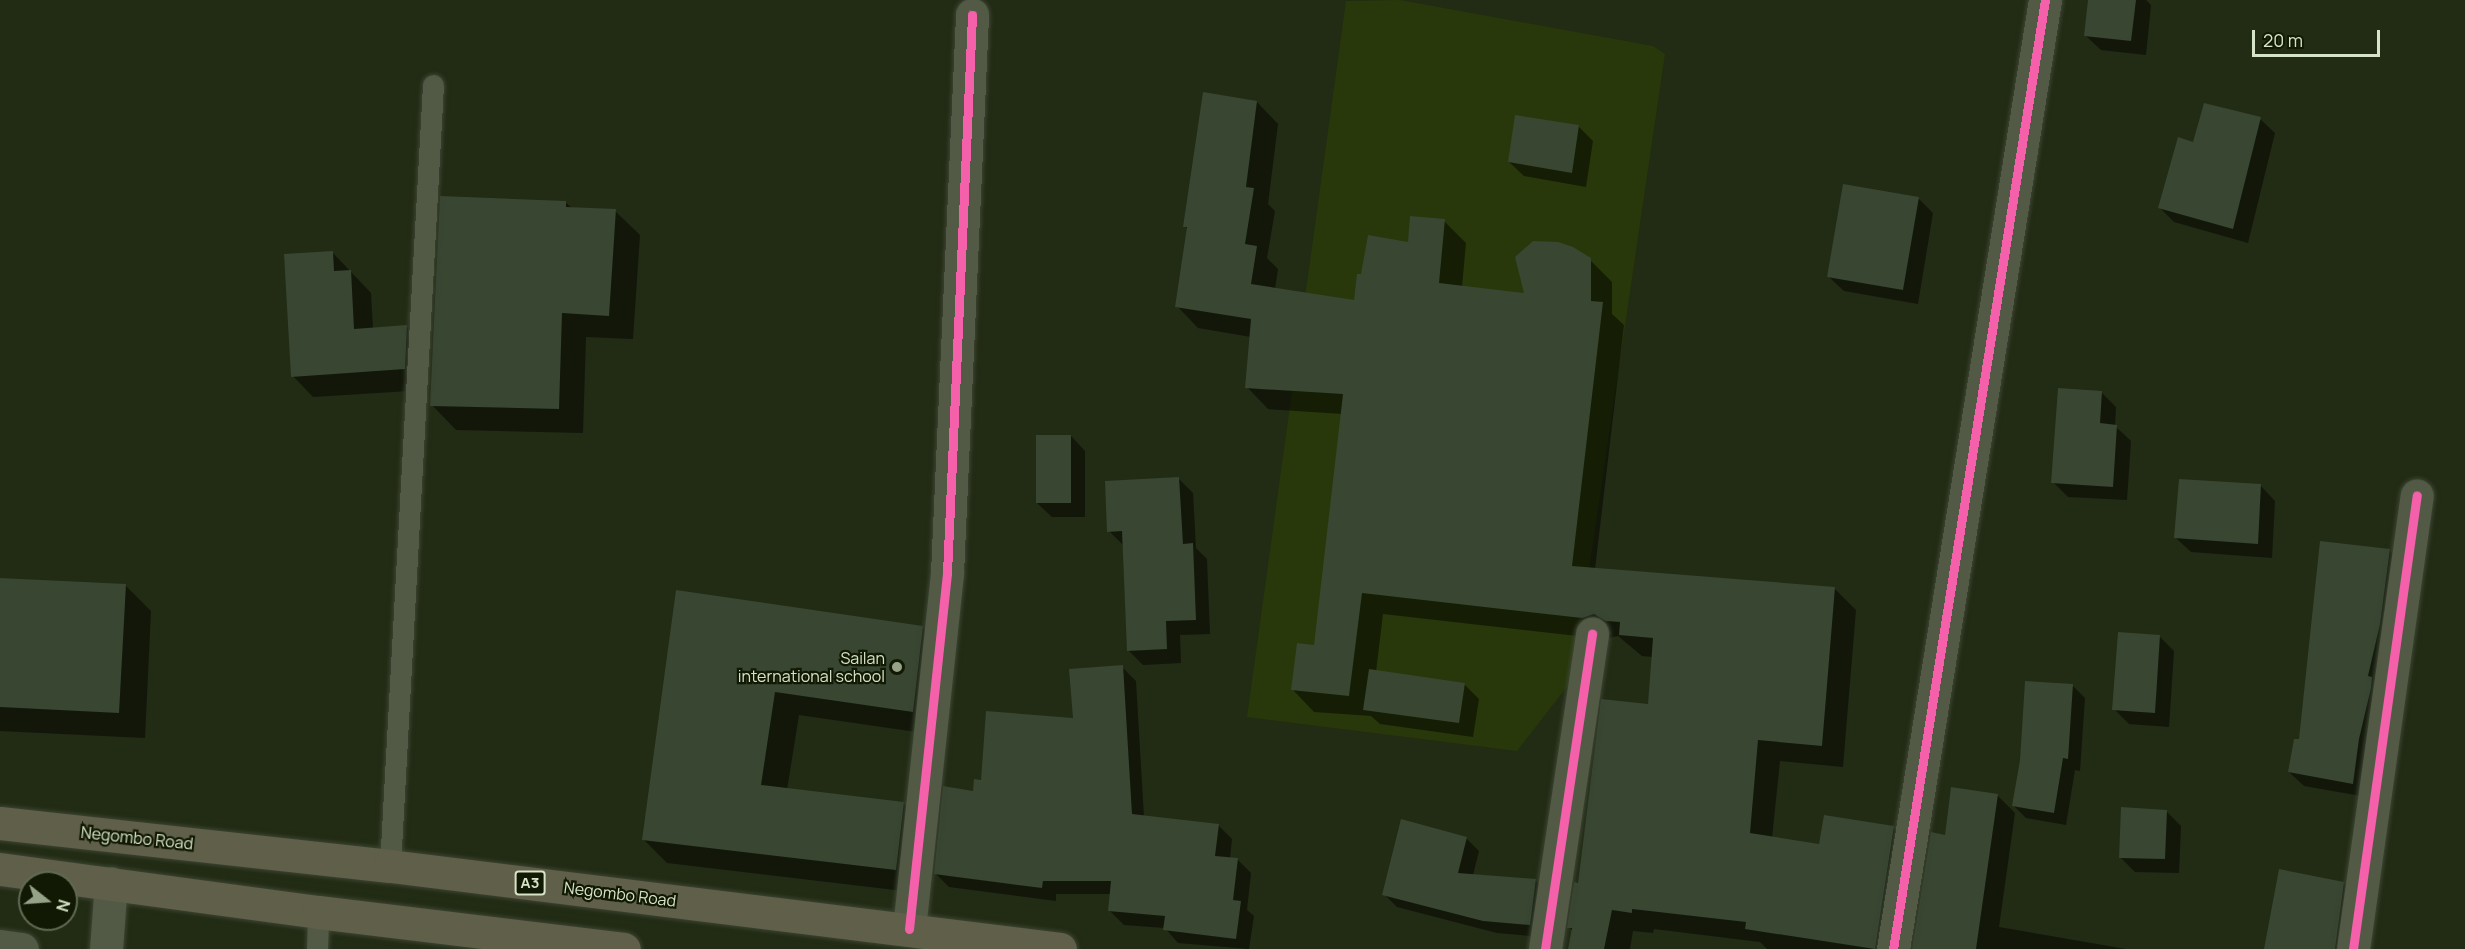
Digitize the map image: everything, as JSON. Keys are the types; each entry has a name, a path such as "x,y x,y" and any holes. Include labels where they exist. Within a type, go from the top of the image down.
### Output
{"highway":[{"name":"Negombo Road","path":"0,823 390,866 1060,949"},
{"path":"0,869 318,912 624,949"}],"street":[{"path":"1893,949 2045,0"},
{"path":"909,929 947,573 972,15"},
{"path":"2353,949 2417,495"},
{"path":"1545,949 1592,633"},
{"path":"106,949 111,883"},
{"path":"0,946 22,949"}],"lane":[{"path":"390,866 433,85"},
{"path":"317,949 318,912"}],"shaded area":[{"path":"1400,0 1653,46 1665,54 1573,679 1517,751 1247,717 1346,1"}],"building":[{"path":"2088,0 2136,0 2131,41 2084,36"},
{"path":"1203,92 1257,101 1246,187 1254,188 1245,244 1257,246 1251,284 1354,300 1357,274 1361,274 1368,235 1408,242 1410,216 1445,219 1439,283 1524,293 1515,257 1533,241 1558,242 1573,247 1591,258 1591,301 1603,302 1572,566 1835,587 1822,746 1758,740 1750,833 1819,844 1824,815 1894,826 1875,949 1745,929 1746,922 1632,909 1632,913 1612,910 1604,949 1568,949 1572,928 1567,928 1574,882 1578,883 1601,699 1648,704 1653,638 1619,635 1620,622 1606,621 1594,614 1582,618 1362,593 1349,696 1291,690 1297,643 1314,645 1343,394 1245,388 1251,319 1175,307 1187,227 1183,227"},
{"path":"2204,103 2261,117 2233,229 2158,208 2178,137 2193,142"},
{"path":"1515,115 1579,125 1572,173 1508,162"},
{"path":"1843,184 1919,197 1903,290 1827,277"},
{"path":"440,196 566,201 566,207 616,209 609,316 562,313 559,409 430,406"},
{"path":"333,251 334,271 351,270 354,329 407,325 405,369 291,377 284,254"},
{"path":"2058,388 2102,391 2100,423 2117,425 2113,487 2051,483"},
{"path":"1036,435 1071,435 1071,503 1036,503"},
{"path":"1179,477 1183,544 1193,543 1196,620 1166,621 1167,649 1127,651 1122,531 1107,532 1105,481"},
{"path":"2179,479 2261,484 2258,544 2174,538"},
{"path":"2320,541 2390,549 2380,624 2368,676 2372,677 2371,688 2359,739 2353,784 2288,772 2294,739 2299,739"},
{"path":"0,578 126,584 119,713 0,707"},
{"path":"676,590 923,626 913,712 775,692 761,785 904,802 896,870 642,840"},
{"path":"2118,632 2160,635 2155,713 2112,710"},
{"path":"1123,665 1132,814 1219,824 1215,856 1238,858 1233,900 1241,901 1236,939 1163,930 1165,916 1108,911 1111,881 1043,881 1042,888 934,874 943,786 973,791 974,779 981,780 986,711 1073,718 1069,669"},
{"path":"1369,669 1465,683 1459,723 1363,710"},
{"path":"2025,681 2073,684 2068,759 2063,758 2054,813 2012,806 2020,760"},
{"path":"1951,787 1998,794 1976,949 1912,949 1931,832 1945,835"},
{"path":"2121,807 2167,810 2165,859 2119,858"},
{"path":"1401,819 1467,837 1458,873 1536,879 1530,925 1483,921 1382,895"},
{"path":"2279,869 2344,882 2335,949 2264,949"}],"cycle path":[{"path":"1893,949 2045,0"},
{"path":"909,929 947,573 972,15"},
{"path":"2353,949 2417,495"},
{"path":"1545,949 1592,633"}],"place":[{"name":"Sailan international school","path":"897,667"}]}
